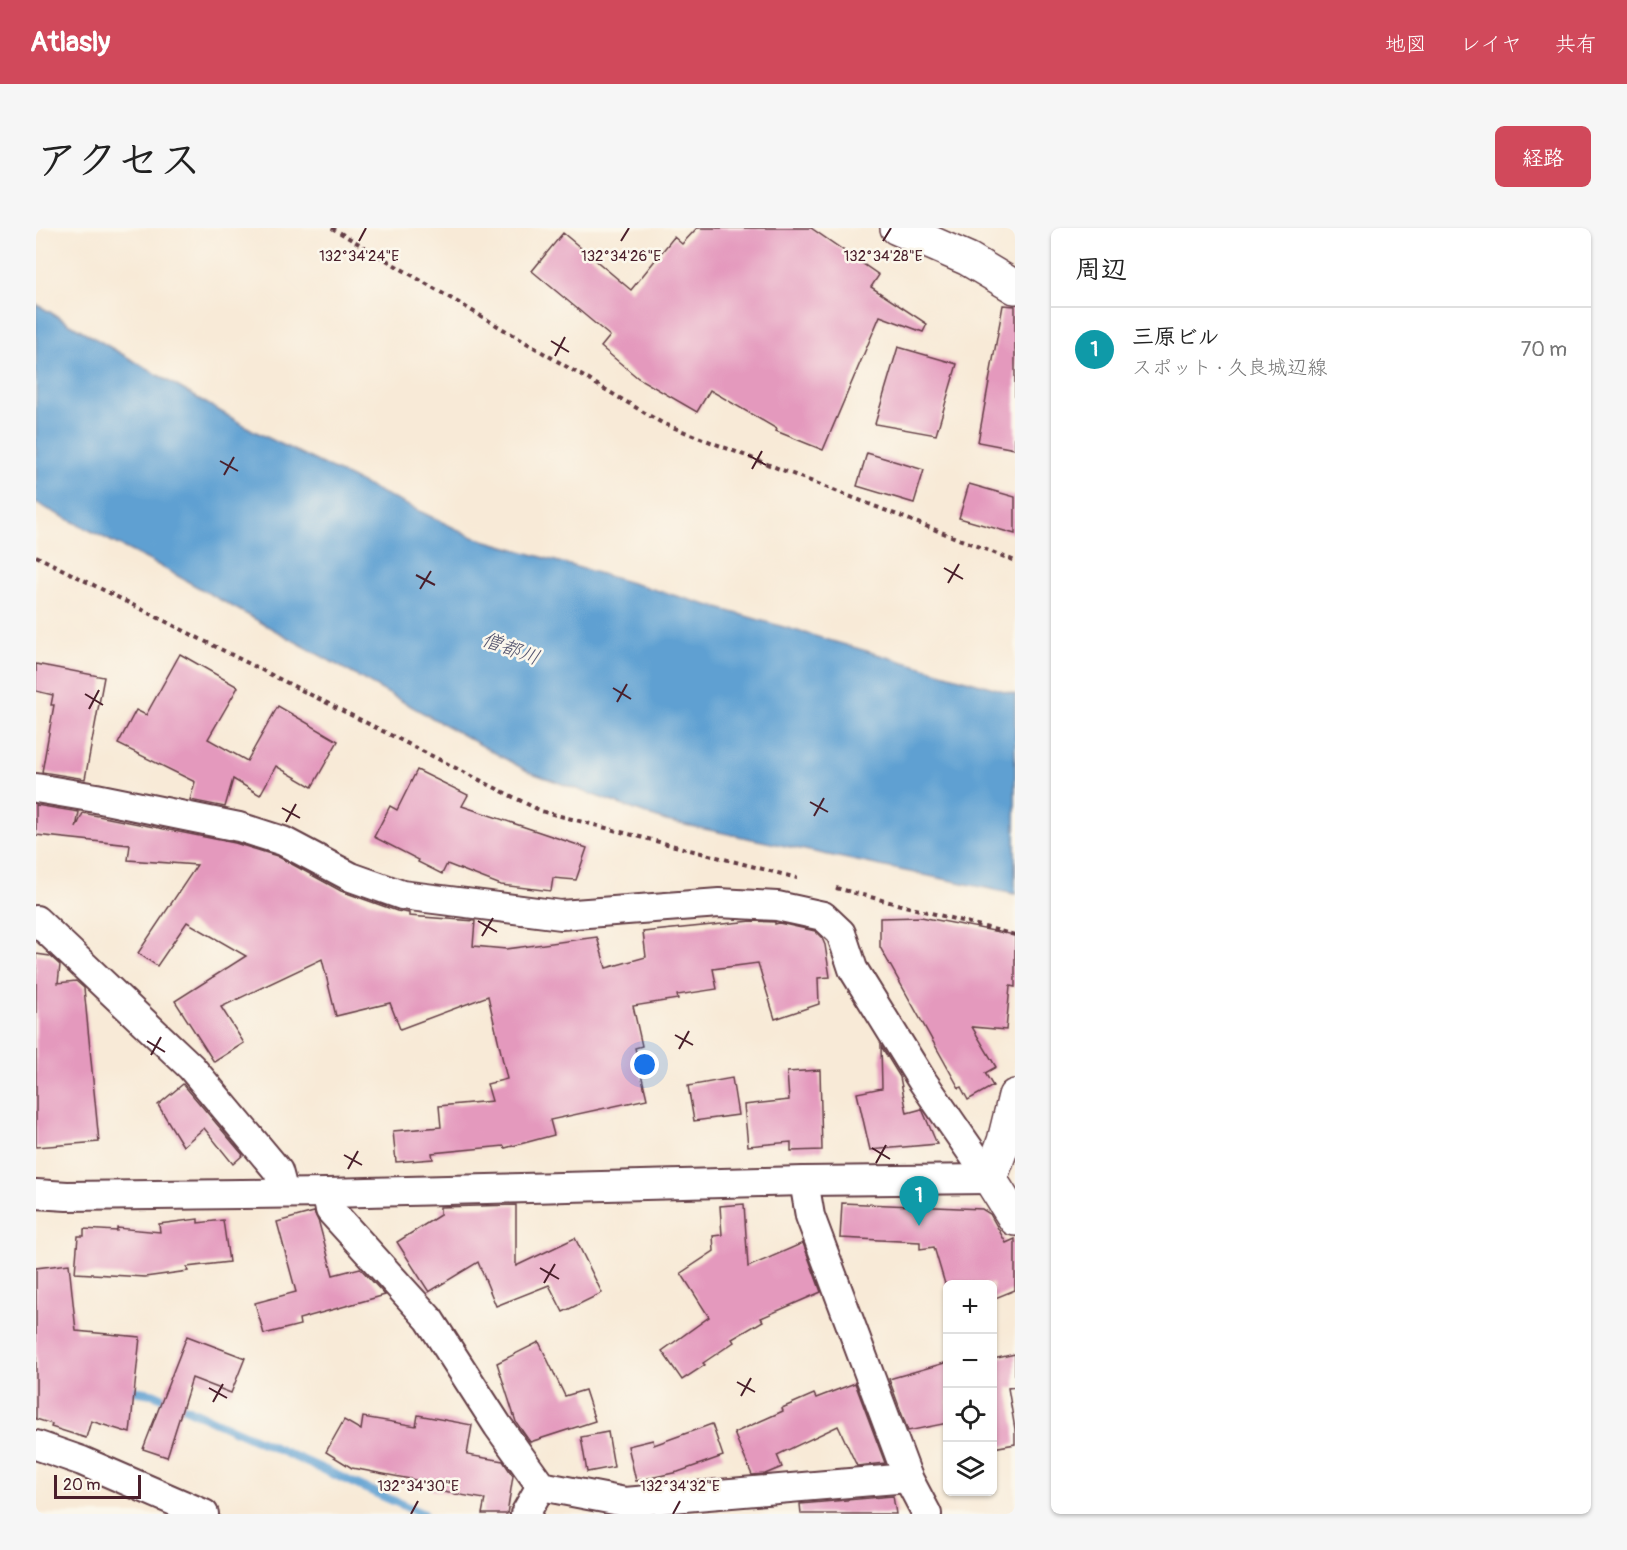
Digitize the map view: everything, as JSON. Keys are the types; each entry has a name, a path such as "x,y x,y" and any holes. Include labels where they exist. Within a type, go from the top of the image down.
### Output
{"main road":[{"path":"897,228 968,259 1015,287"},
{"path":"1015,1096 1004,1141 990,1179 1015,1219"}],"street":[{"path":"36,788 239,827 283,841 351,877 402,895 561,915 719,903 777,906 823,916 841,933 853,969 921,1079 990,1179"},
{"path":"36,920 191,1067 278,1171 284,1193"},
{"path":"36,1194 66,1196 327,1193 804,1181 990,1179"},
{"path":"804,1181 810,1216 908,1478 927,1514"},
{"path":"327,1193 330,1210 429,1320 541,1486 625,1502 908,1478"},
{"path":"36,1445 81,1461 204,1514"},
{"path":"525,1514 541,1486"}],"path":[{"path":"332,228 662,423 1015,561"},
{"path":"36,556 541,812 807,881"},
{"path":"830,887 1015,935"}],"water":[{"name":"僧都川","path":"36,304 254,431 473,537 1015,694 1015,894 666,821 529,772 158,565 36,503"}],"building":[{"path":"697,228 811,228 879,275 871,287 927,324 923,332 880,316 823,450 776,431 777,429 710,390 697,412 638,378 601,347 610,336 532,271 563,233 631,290 674,237 682,244"},
{"path":"1003,305 1015,306 1015,449 978,442"},
{"path":"898,347 957,364 936,435 875,424"},
{"path":"867,453 924,470 914,503 857,486"},
{"path":"969,484 1015,497 1015,534 959,518"},
{"path":"180,654 238,687 208,739 247,761 278,706 338,741 312,787 276,766 260,795 233,779 225,807 190,800 195,782 118,744 136,710 146,715"},
{"path":"36,664 104,677 85,779 42,772 54,705 51,705 53,695 36,691"},
{"path":"417,770 468,795 462,806 587,848 576,880 553,878 551,891 501,885 447,864 442,874 374,837 390,806 397,810"},
{"path":"36,805 79,812 76,828 83,813 235,843 277,856 341,891 409,913 409,916 475,921 473,946 506,949 597,937 606,968 646,957 643,932 752,921 775,922 775,924 815,931 822,938 830,977 818,978 819,1004 775,1019 758,963 713,969 717,989 677,995 678,999 633,1006 642,1046 635,1048 647,1099 550,1120 554,1135 505,1148 504,1146 432,1153 433,1159 396,1162 393,1131 441,1127 439,1106 492,1101 487,1084 507,1079 488,996 400,1029 390,1003 336,1016 322,959 221,1007 244,1043 214,1062 175,1001 246,956 187,922 157,966 138,953 197,865 128,860 130,845 36,835"},
{"path":"921,917 1015,935 1015,987 1010,986 1006,1030 972,1027 996,1067 985,1073 993,1086 968,1100 961,1087 959,1088 880,947 880,918"},
{"path":"36,954 50,956 60,965 58,983 76,981 84,988 99,1142 36,1147"},
{"path":"881,1046 900,1077 907,1113 922,1109 937,1144 870,1150 857,1093 882,1088"},
{"path":"820,1070 822,1150 791,1151 791,1142 748,1146 744,1105 789,1100 787,1072"},
{"path":"732,1078 738,1115 694,1121 688,1086"},
{"path":"183,1084 243,1155 233,1164 204,1128 183,1146 158,1105"},
{"path":"842,1203 982,1209 990,1214 1006,1243 1015,1239 1015,1290 997,1297 997,1280 944,1280 934,1247 920,1249 920,1242 840,1238"},
{"path":"744,1204 748,1267 803,1243 821,1292 761,1318 763,1321 732,1339 734,1342 682,1380 662,1351 709,1317 681,1273 714,1251 713,1236 722,1235 720,1206"},
{"path":"516,1205 516,1266 575,1238 602,1293 563,1312 549,1285 496,1306 478,1262 429,1292 397,1242 440,1215 440,1207"},
{"path":"314,1212 333,1275 360,1268 385,1295 299,1319 300,1325 264,1334 255,1303 296,1292 277,1222"},
{"path":"198,1219 198,1223 223,1220 229,1262 187,1267 188,1271 145,1277 75,1273 78,1236 84,1236 84,1229 117,1231 117,1228 160,1232 159,1224"},
{"path":"69,1264 76,1331 140,1337 130,1433 91,1421 86,1438 51,1427 52,1424 36,1419 36,1268"},
{"path":"187,1336 245,1358 231,1393 192,1378 167,1457 143,1449"},
{"path":"539,1342 565,1396 585,1390 595,1421 530,1442 516,1422 497,1363"},
{"path":"1015,1354 1015,1387 1008,1388 1015,1429 1015,1444 997,1447 997,1388 997,1358"},
{"path":"943,1363 943,1424 908,1431 889,1379"},
{"path":"855,1383 885,1463 857,1466 838,1426 777,1455 782,1467 765,1474 752,1475 734,1433 814,1394 816,1398"},
{"path":"418,1415 472,1425 467,1455 503,1461 513,1476 507,1514 482,1514 485,1499 431,1490 432,1483 352,1468 326,1452 344,1420 361,1430 363,1417 416,1426"},
{"path":"712,1424 723,1456 678,1472 636,1481 628,1446 653,1440 654,1445"},
{"path":"608,1432 614,1467 587,1472 581,1437"},
{"path":"893,1496 896,1514 801,1514 800,1504"}],"waterway":[{"path":"124,1389 154,1394 423,1514"}],"place":[{"name":"三原ビル","path":"919,1226"}]}
